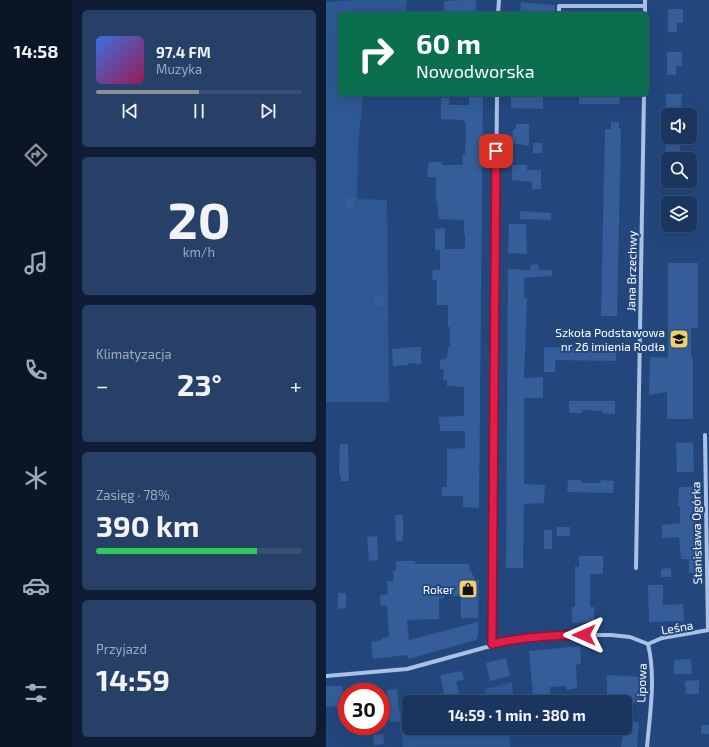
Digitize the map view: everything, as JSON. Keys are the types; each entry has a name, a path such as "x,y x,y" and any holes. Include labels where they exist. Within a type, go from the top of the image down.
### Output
{"street":[{"path":"498,12 499,0"},
{"path":"645,0 645,12"},
{"path":"559,12 559,6 645,6"},
{"path":"492,644 496,96"},
{"name":"Jana Brzechwy","path":"636,568 644,96"},
{"name":"Stanisława Ogórka","path":"705,435 709,630"},
{"name":"Leśna","path":"648,644 662,638 709,630"},
{"path":"326,676 407,669 492,644 512,640 570,635 610,635 630,638 648,644"},
{"name":"Lipowa","path":"647,747 652,675 652,658 648,644"}],"shaded area":[{"path":"407,0 405,12 338,12 338,96 363,96 358,147 357,199 387,200 389,402 326,402 326,2"},
{"path":"512,682 513,695 486,695 485,689"},
{"path":"400,724 402,724 402,735 509,735 510,747 403,747"}],"building":[{"path":"476,0 476,12 444,12 444,1"},
{"path":"521,2 555,5 555,12 520,12"},
{"path":"668,9 683,9 683,23 677,23 677,32 668,32"},
{"path":"667,52 682,52 682,66 676,66 676,75 667,75"},
{"path":"666,94 682,94 681,108 666,108"},
{"path":"469,96 483,96 479,508 463,507 463,496 442,496 442,487 447,487 447,449 465,448 465,431 440,431 439,417 464,416 464,387 447,386 447,380 443,380 444,369 440,369 440,360 447,358 448,347 450,347 450,327 448,327 448,305 437,305 437,280 432,280 433,270 440,270 440,250 435,250 435,229 445,228 445,249 465,249 465,234 464,220 439,219 436,201 436,177 427,177 429,162 442,162 442,165 463,165 462,155 465,155 466,123 464,123 464,120 441,119 441,98 449,98 449,105 469,105"},
{"path":"511,96 543,96 543,109 511,108"},
{"path":"579,96 620,96 619,104 579,104"},
{"path":"611,122 619,122 619,129 621,129 617,316 601,316 605,129 611,129"},
{"path":"516,124 529,124 529,146 512,143 513,129 516,129"},
{"path":"533,143 542,143 542,153 533,153"},
{"path":"666,144 680,144 680,151 665,152"},
{"path":"512,165 527,165 527,170 541,170 541,189 532,189 532,182 512,180"},
{"path":"346,198 355,199 354,209 346,208"},
{"path":"520,211 551,213 551,220 520,219"},
{"path":"509,224 526,224 527,254 508,253"},
{"name":"Szkoła Podstawowa nr 26 imienia Rodła","path":"668,263 698,263 698,328 691,328 691,357 693,357 693,419 667,419 667,392 649,395 650,357 668,358"},
{"path":"538,264 539,270 552,270 552,276 524,278 524,298 527,298 524,378 543,377 543,398 524,398 524,484 545,485 544,503 524,504 523,568 506,568 508,269 531,270 530,265"},
{"path":"375,296 384,296 384,306 375,306"},
{"path":"421,347 421,364 408,363 408,365 393,366 392,349"},
{"path":"544,347 583,348 583,351 603,351 603,349 616,349 616,361 555,360 555,372 544,372"},
{"path":"569,401 615,401 615,414 602,413 602,411 582,410 582,413 569,413"},
{"path":"693,442 694,472 677,472 676,443"},
{"path":"340,444 348,444 349,481 341,481 341,475 339,475"},
{"path":"568,480 581,480 581,483 600,483 601,480 614,481 613,493 567,492"},
{"path":"679,487 695,487 697,573 689,573 689,559 681,559 679,537 662,538 662,525 680,523 680,506 678,506"},
{"path":"395,515 403,515 403,541 396,541"},
{"path":"557,527 570,527 570,536 557,536"},
{"path":"544,530 552,530 552,549 544,549"},
{"path":"377,536 378,560 369,561 367,537"},
{"path":"579,556 603,556 603,574 590,574 590,607 594,607 594,622 572,623 572,607 575,607 575,566 579,567"},
{"path":"396,561 415,561 415,564 469,564 469,571 471,571 475,580 479,580 478,618 461,618 461,596 444,596 445,598 439,599 439,619 407,620 409,640 478,622 478,637 476,640 408,659 407,655 373,659 371,642 389,637 387,606 381,606 380,595 388,595 387,581 393,581 393,571 396,571"},
{"path":"671,568 671,577 661,577 661,569"},
{"path":"648,585 663,585 663,605 683,604 684,621 649,622"},
{"path":"338,593 346,593 346,608 338,609"},
{"path":"580,646 581,664 576,665 577,688 567,690 566,686 550,687 550,695 533,695 529,651"},
{"path":"506,658 510,676 490,681 486,663"},
{"path":"691,659 692,674 674,674 674,660"},
{"path":"462,671 464,680 456,681 460,695 444,695 440,675"},
{"path":"607,675 641,677 640,703 632,703 632,695 607,695"},
{"path":"699,680 699,694 686,694 685,681"},
{"path":"326,686 338,686 338,706 326,707"},
{"path":"397,689 401,721 390,722 390,690"},
{"path":"632,722 639,722 637,747 621,747 623,735 632,735"},
{"path":"701,725 709,725 709,734 701,734"},
{"path":"373,735 383,735 384,744 374,745"}],"place":[{"name":"Szkoła Podstawowa nr 26 imienia Rodła","path":"679,339"},
{"name":"Roker","path":"468,589"}],"route":[{"path":"496,151 492,644 550,635 584,635"}]}
